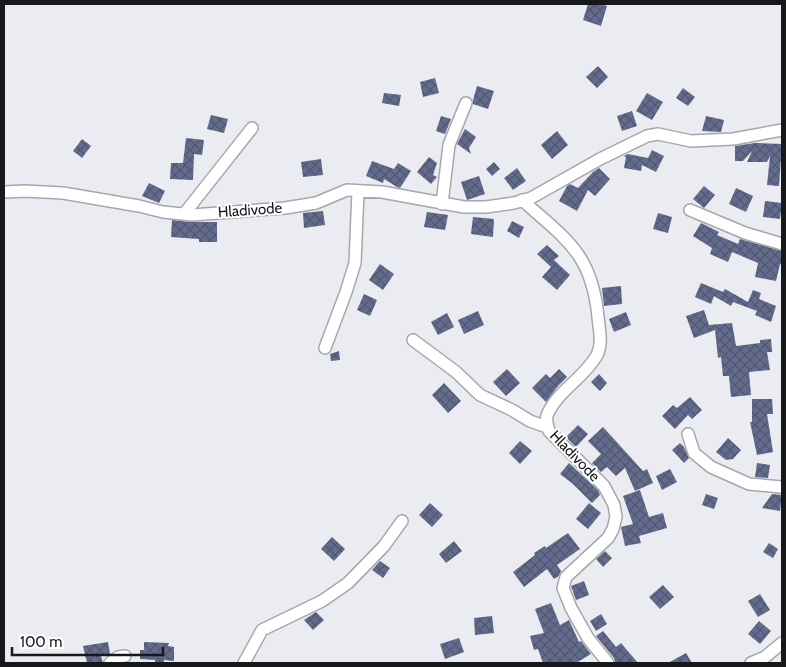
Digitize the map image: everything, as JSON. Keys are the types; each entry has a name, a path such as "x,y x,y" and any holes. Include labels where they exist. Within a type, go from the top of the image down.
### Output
{"street":[{"path":"442,204 449,145 466,103"},
{"path":"184,214 252,128"},
{"name":"Hladivode","path":"4,192 63,193 140,206 163,212 184,214 286,208 316,203 347,190 382,192 464,207 486,207 531,198 600,159 647,136 658,134 691,141 732,139 782,130"},
{"path":"325,348 355,263 358,190"},
{"name":"Hladivode","path":"522,200 574,248 585,263 592,279 597,303 600,343 598,353 547,414 546,424 549,431 604,486 614,505 616,517 608,538 566,577 563,588 571,608 588,638 608,663"},
{"path":"690,210 745,233 782,244"},
{"path":"413,340 456,372 480,395 530,421 547,427"},
{"path":"688,434 694,453 711,467 748,484 782,487"},
{"path":"244,663 262,630 322,601 348,584 384,546 402,521"},
{"path":"751,663 766,657 782,643"},
{"path":"110,663 118,657 125,656"}],"building":[{"path":"588,4 607,6 601,26 583,20"},
{"path":"598,66 608,77 597,88 586,77"},
{"path":"435,78 439,93 423,97 420,82"},
{"path":"477,86 494,91 488,109 473,104"},
{"path":"683,88 695,97 688,106 676,98"},
{"path":"384,93 401,95 399,106 382,103"},
{"path":"647,93 663,102 652,120 636,111"},
{"path":"632,111 637,126 622,131 617,116"},
{"path":"211,115 228,119 224,133 207,129"},
{"path":"441,116 451,119 445,134 436,131"},
{"path":"706,116 724,120 721,132 702,131"},
{"path":"465,129 476,137 469,148 471,154 457,144"},
{"path":"557,131 568,145 552,159 541,145"},
{"path":"186,138 204,140 202,155 194,154 193,180 170,179 171,163 183,163"},
{"path":"82,139 91,146 82,158 73,151"},
{"path":"755,143 782,144 779,186 767,185 770,156 767,162 747,162 752,151 743,161 735,161 735,146"},
{"path":"652,150 664,156 656,172 642,165 641,171 624,168 626,157 624,156 628,154 648,158"},
{"path":"429,157 437,163 433,175 437,177 431,184 417,172"},
{"path":"321,159 323,175 303,177 301,162"},
{"path":"372,161 394,169 398,163 411,171 400,188 384,179 383,183 366,176"},
{"path":"494,162 500,169 492,176 486,169"},
{"path":"517,168 526,181 513,190 504,178"},
{"path":"599,168 610,179 595,196 588,190 577,211 559,201 567,186 570,184 578,188"},
{"path":"479,176 485,194 467,200 461,182"},
{"path":"149,183 165,191 159,203 142,196"},
{"path":"704,186 715,195 704,208 693,199"},
{"path":"736,188 753,196 746,212 729,204"},
{"path":"765,201 782,203 780,219 763,217"},
{"path":"323,211 325,225 304,228 303,213"},
{"path":"427,212 448,215 445,230 424,227"},
{"path":"658,213 672,217 668,233 653,229"},
{"path":"473,217 494,219 493,237 471,234"},
{"path":"172,220 217,222 217,242 199,242 199,239 171,237"},
{"path":"512,221 524,227 519,238 507,231"},
{"path":"701,223 719,232 717,235 738,244 740,239 782,251 782,265 780,264 776,281 755,277 758,263 732,252 728,262 710,254 712,248 693,236"},
{"path":"547,245 559,256 554,260 570,275 557,290 542,277 551,267 537,254"},
{"path":"380,264 394,274 383,290 369,280"},
{"path":"701,283 723,292 725,289 748,302 753,290 761,293 759,299 776,306 771,322 755,315 757,311 733,302 731,306 714,296 711,304 695,297"},
{"path":"621,286 622,304 604,306 602,288"},
{"path":"364,294 377,300 370,316 357,310"},
{"path":"704,310 709,325 732,323 736,346 760,343 760,340 771,339 772,352 767,352 770,370 749,372 751,395 731,397 729,376 723,376 721,357 718,358 715,330 694,338 686,316"},
{"path":"478,311 484,325 464,334 458,320"},
{"path":"626,312 631,325 614,332 609,319"},
{"path":"447,313 454,327 438,335 431,322"},
{"path":"339,351 340,360 331,361 330,354"},
{"path":"507,369 520,383 506,396 493,382"},
{"path":"559,369 567,377 546,402 532,388 546,374 550,378"},
{"path":"599,374 607,383 600,391 591,382"},
{"path":"444,383 461,401 448,413 432,395"},
{"path":"690,397 702,410 692,419 688,415 675,429 662,416 673,405 677,408"},
{"path":"752,399 772,399 773,414 767,414 773,452 757,455 750,422 752,422"},
{"path":"578,425 588,434 576,447 566,437"},
{"path":"603,427 643,471 647,469 653,483 635,491 625,468 616,476 607,467 601,472 592,463 601,454 588,441"},
{"path":"728,438 741,450 733,459 726,460 716,452"},
{"path":"520,441 532,451 520,464 509,453"},
{"path":"680,443 689,458 684,463 672,450"},
{"path":"569,463 598,490 600,495 592,503 560,474"},
{"path":"757,463 770,465 768,478 755,477"},
{"path":"670,469 677,482 662,490 656,476"},
{"path":"640,490 649,517 663,513 667,528 639,536 641,543 625,546 621,527 633,524 623,496"},
{"path":"706,494 718,498 714,509 702,505"},
{"path":"772,494 782,495 780,511 762,508"},
{"path":"430,503 443,515 432,527 419,515"},
{"path":"589,503 601,513 588,529 576,519"},
{"path":"568,533 580,549 557,565 561,571 559,576 554,579 547,569 524,587 513,572 535,555 534,553 545,546 546,548"},
{"path":"332,537 345,549 334,561 321,549"},
{"path":"454,541 462,551 446,563 439,554"},
{"path":"769,543 778,549 773,558 763,552"},
{"path":"605,551 612,558 603,567 596,559"},
{"path":"380,561 390,568 383,578 372,570"},
{"path":"584,581 589,595 576,600 571,586"},
{"path":"663,585 674,597 660,609 649,597"},
{"path":"760,594 770,610 758,617 748,601"},
{"path":"551,603 560,625 569,620 579,642 581,641 591,654 576,663 543,663 538,649 534,650 530,636 544,633 535,609"},
{"path":"316,612 324,620 313,630 304,620"},
{"path":"601,614 607,624 596,631 590,621"},
{"path":"492,616 494,633 475,635 474,618"},
{"path":"759,621 771,631 760,644 748,634"},
{"path":"603,631 616,647 621,643 638,663 615,663 614,658 596,636"},
{"path":"459,638 464,652 445,659 440,644"},
{"path":"108,642 110,654 101,656 103,663 87,663 83,646"},
{"path":"144,642 169,643 168,646 174,647 174,661 164,660 164,663 155,663 155,660 140,659 140,650 144,650"},
{"path":"686,653 692,663 668,663"}]}
